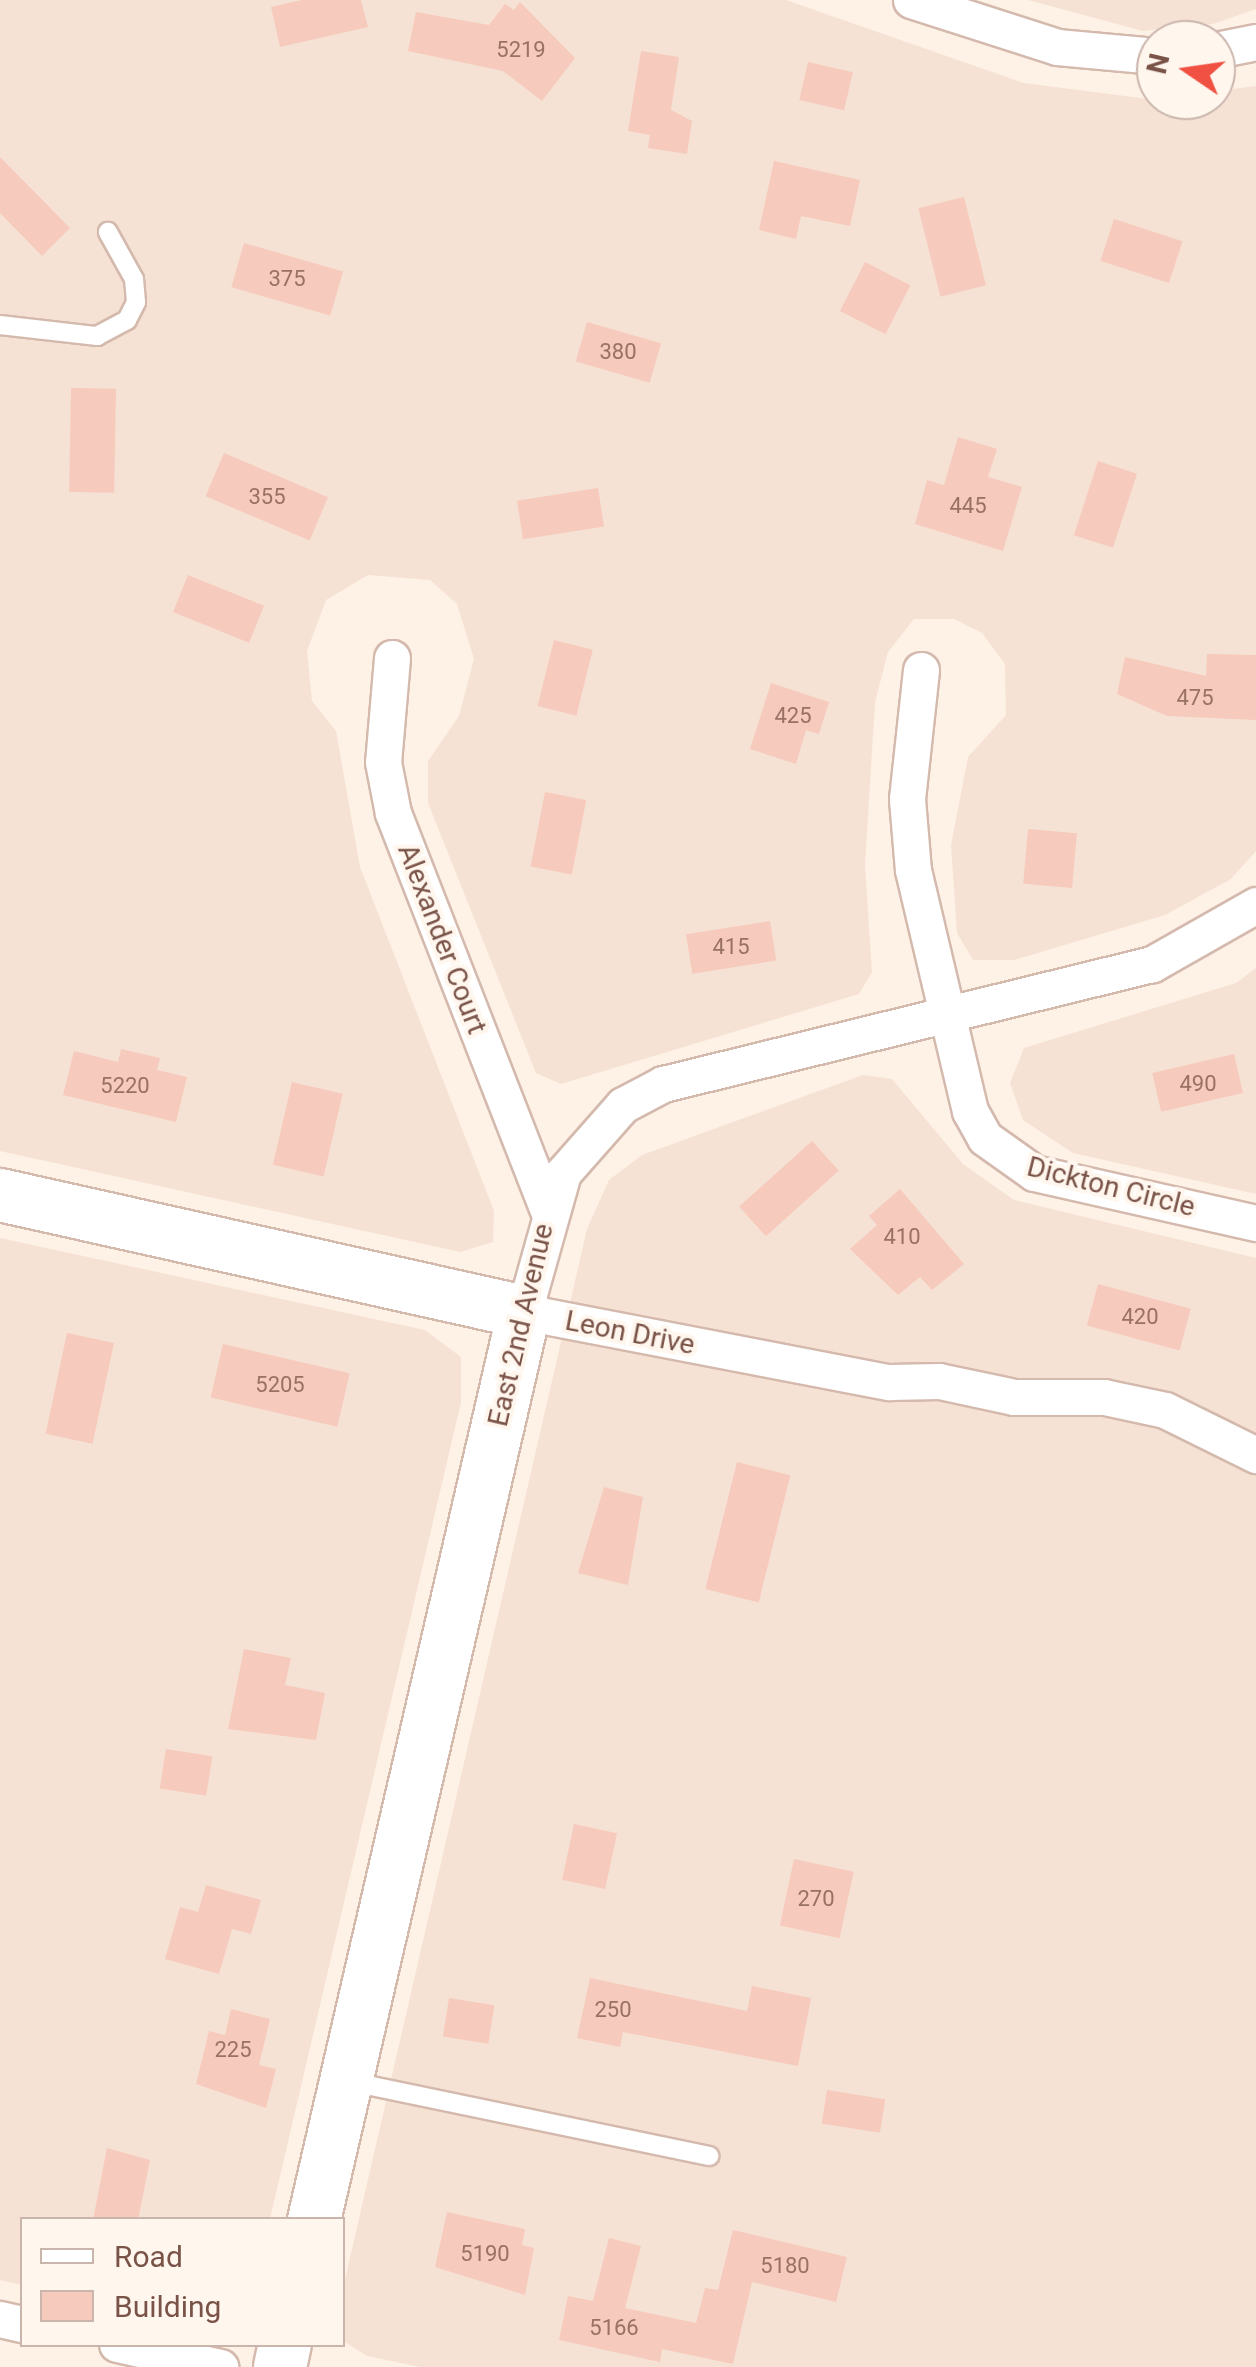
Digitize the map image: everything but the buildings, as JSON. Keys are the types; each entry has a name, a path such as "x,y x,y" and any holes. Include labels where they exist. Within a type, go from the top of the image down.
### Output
{"street":[{"path":"911,0 1057,47 1136,54"},
{"name":"Alexander Court","path":"392,658 384,762 393,813 548,1210"},
{"name":"Dickton Circle","path":"921,670 907,799 912,870 970,1111 1006,1158 1034,1173 1256,1223"},
{"name":"East 2nd Avenue","path":"315,2217 548,1210 590,1134 664,1084 1152,964 1256,906"},
{"name":"Leon Drive","path":"0,1195 524,1312 889,1382 939,1380 1014,1397 1104,1396 1165,1410 1256,1454"},
{"path":"130,2347 220,2367"}],"lane":[{"path":"0,325 96,336 127,320 136,302 134,279 108,232"},
{"path":"346,2081 709,2156"}],"shaded area":[{"path":"0,0 786,0 1024,83 1136,97 1136,120 1236,120 1236,88 1256,86 1256,851 1231,879 1165,915 1014,960 973,960 957,933 951,845 968,757 1006,715 1005,664 982,633 954,619 914,619 888,652 875,702 865,866 872,972 859,994 561,1084 536,1073 428,803 428,761 459,716 474,659 457,604 430,580 368,575 326,600 307,651 312,701 336,731 360,867 494,1211 493,1242 460,1252 0,1151"},
{"path":"1028,0 1256,0 1256,9 1224,20 1136,20 1136,29"},
{"path":"1256,968 1256,1194 1073,1153 1023,1120 1010,1083 1024,1048 1236,983"},
{"path":"863,1075 892,1079 963,1164 1014,1200 1256,1258 1256,2367 420,2367 367,2356 345,2342 345,2279 587,1229 609,1180 642,1155"},
{"path":"0,1238 425,1330 461,1357 461,1402 270,2217 20,2217 20,2285 0,2280"}]}
